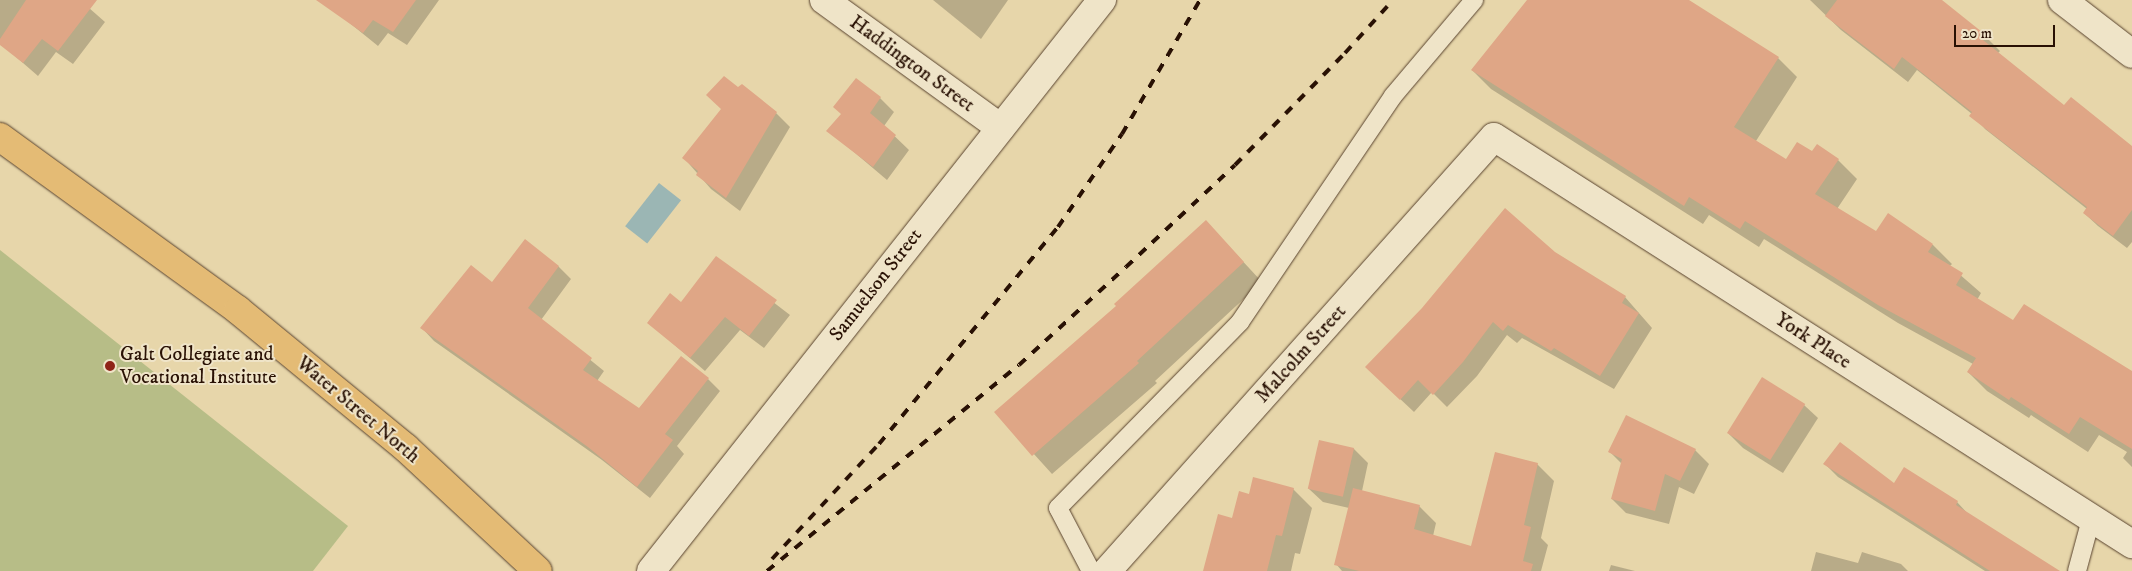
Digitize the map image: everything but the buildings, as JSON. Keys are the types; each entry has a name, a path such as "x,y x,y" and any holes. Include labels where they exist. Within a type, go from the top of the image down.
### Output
{"main road":[{"name":"Water Street North","path":"0,137 238,310 406,448 538,571"}],"street":[{"name":"Haddington Street","path":"824,0 1001,128"},
{"name":"Samuelson Street","path":"652,571 1102,0"},
{"path":"2062,0 2132,54"},
{"name":"York Place","path":"1494,136 2132,544"},
{"name":"Malcolm Street","path":"1107,571 1494,136"}],"lane":[{"path":"1091,571 1058,508 1240,322 1392,96 1474,0"},
{"path":"2077,571 2091,519"}],"green space":[{"name":"Galt Collegiate and Vocational Institute","path":"0,250 348,526 313,571 0,571"}],"water":[{"path":"659,183 681,200 647,244 625,226"}],"railway":[{"path":"772,559 879,444 1058,227 1122,134 1200,0"},
{"path":"767,571 1019,365 1235,165 1345,53 1393,0"}],"place":[{"name":"Galt Collegiate and Vocational Institute","path":"110,366"}]}
